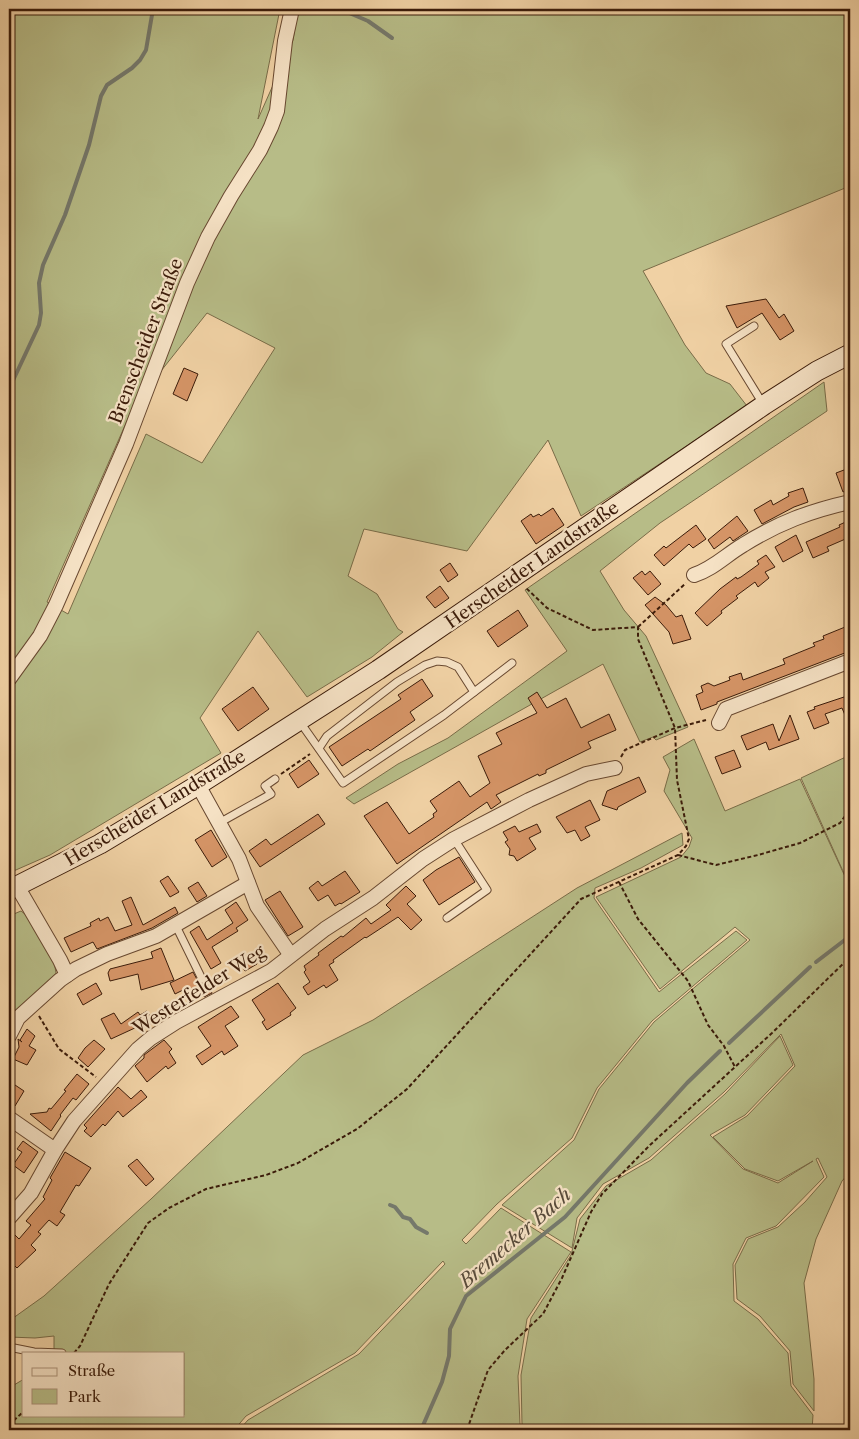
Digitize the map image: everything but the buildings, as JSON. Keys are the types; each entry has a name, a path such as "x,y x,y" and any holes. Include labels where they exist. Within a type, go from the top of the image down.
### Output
{"main road":[{"name":"Herscheider Landstraße","path":"13,888 100,844 378,670 764,405 817,371 850,354"}],"street":[{"name":"Brenscheider Straße","path":"9,678 40,636 56,605 126,444 187,283 222,212 260,150 271,127 276,111 285,41 292,9"},
{"path":"694,575 717,564 740,546 775,526 805,514 850,502"},
{"path":"719,723 726,709 850,661"},
{"name":"Westerfelder Weg","path":"9,1218 31,1193 54,1150 74,1121 138,1049 151,1038 176,1022 271,971 290,954 324,929 373,898 423,859 454,838 586,774 614,768"},
{"path":"198,784 239,859 257,906 290,954"},
{"path":"9,1036 18,1018 76,968 176,926 248,882"},
{"path":"13,888 60,960 66,975"},
{"path":"9,1118 54,1150"}],"lane":[{"path":"754,326 726,344 764,405"},
{"path":"319,748 327,736 397,682 425,665 436,661 446,662 458,668 474,692"},
{"path":"298,720 343,783 444,715 512,663"},
{"path":"219,824 270,794 265,786 275,778"},
{"path":"448,918 487,890 454,838"},
{"path":"176,926 202,979"},
{"path":"9,1347 34,1352"}],"path":[{"path":"513,578 531,591 547,608 593,630 638,626 694,575"},
{"path":"75,1352 80,1346 109,1284 148,1223 169,1208 206,1189 266,1175 298,1163 357,1129 407,1089 581,899 678,855 686,846 689,840 677,780 675,728 638,639 638,626"},
{"path":"614,768 626,750 675,728 705,719 719,723"},
{"path":"275,778 319,748"},
{"path":"678,855 716,864 758,855 800,843 840,823 850,809"},
{"path":"619,882 638,919 688,981 708,1025 724,1046 735,1067"},
{"path":"467,1430 488,1370 543,1314 562,1278 591,1212 602,1194 650,1145 850,957"},
{"path":"32,1005 59,1049 106,1085"},
{"path":"9,1425 22,1413"}],"green space":[{"path":"9,9 280,9 258,119 293,40 298,9 850,9 850,186 643,271 685,345 706,373 730,384 747,406 581,516 548,440 467,551 364,529 348,576 377,594 398,629 403,632 372,657 307,697 258,631 200,718 221,753 50,855 9,873","holes":["207,313 275,348 202,463 146,434 68,614 47,602 134,405"]},
{"path":"824,382 827,411 660,523 600,571 624,610 646,636 688,727 656,740 653,737 640,742 603,664 354,804 346,798 398,764 448,738 567,651 525,590"},
{"path":"694,739 725,811 800,779 848,883 850,882 850,1172 842,1181 816,1239 804,1283 814,1379 814,1411 793,1384 790,1351 760,1316 737,1299 735,1265 748,1239 778,1227 805,1202 827,1177 818,1158 816,1159 824,1177 776,1226 746,1238 733,1264 734,1301 758,1319 788,1353 791,1386 813,1415 812,1430 532,1430 522,1424 521,1375 531,1318 571,1255 580,1219 606,1186 651,1160 725,1094 780,1036 793,1065 745,1115 710,1135 743,1169 778,1183 813,1161 778,1181 745,1169 713,1137 747,1116 795,1066 781,1034 724,1092 649,1158 603,1184 577,1218 572,1248 502,1205 574,1140 599,1089 654,1022 750,940 735,927 660,989 596,897 681,857 689,847 692,838 664,791 670,770 663,757"},
{"path":"850,755 850,879 847,880 801,778"},
{"path":"682,833 683,845 641,868 595,888 594,898 659,992 736,931 747,940 652,1021 597,1088 572,1138 497,1204 462,1240 466,1244 501,1208 571,1252 527,1319 518,1376 520,1425 528,1430 239,1430 248,1420 359,1354 445,1264 443,1261 355,1353 246,1416 234,1430 9,1430 9,1388 22,1380 22,1416 185,1416 185,1352 54,1352 54,1336 35,1338 9,1337 9,1321 44,1296 151,1199 303,1055 373,1020 577,888"},
{"path":"21,911 26,915 54,961 56,973 52,980 9,1016 9,916"}],"waterway":[{"path":"9,389 39,325 41,313 39,283 43,265 65,215 89,145 101,96 107,85 132,68 146,50 153,9"},
{"path":"340,9 368,21 392,38"},
{"name":"Bremecker Bach","path":"816,962 850,936"},
{"name":"Bremecker Bach","path":"729,1043 810,967"},
{"name":"Bremecker Bach","path":"421,1430 442,1382 449,1356 450,1329 466,1296 565,1217 687,1083 720,1051"},
{"path":"390,1205 395,1207 403,1217 410,1219 416,1227 427,1233"}]}
